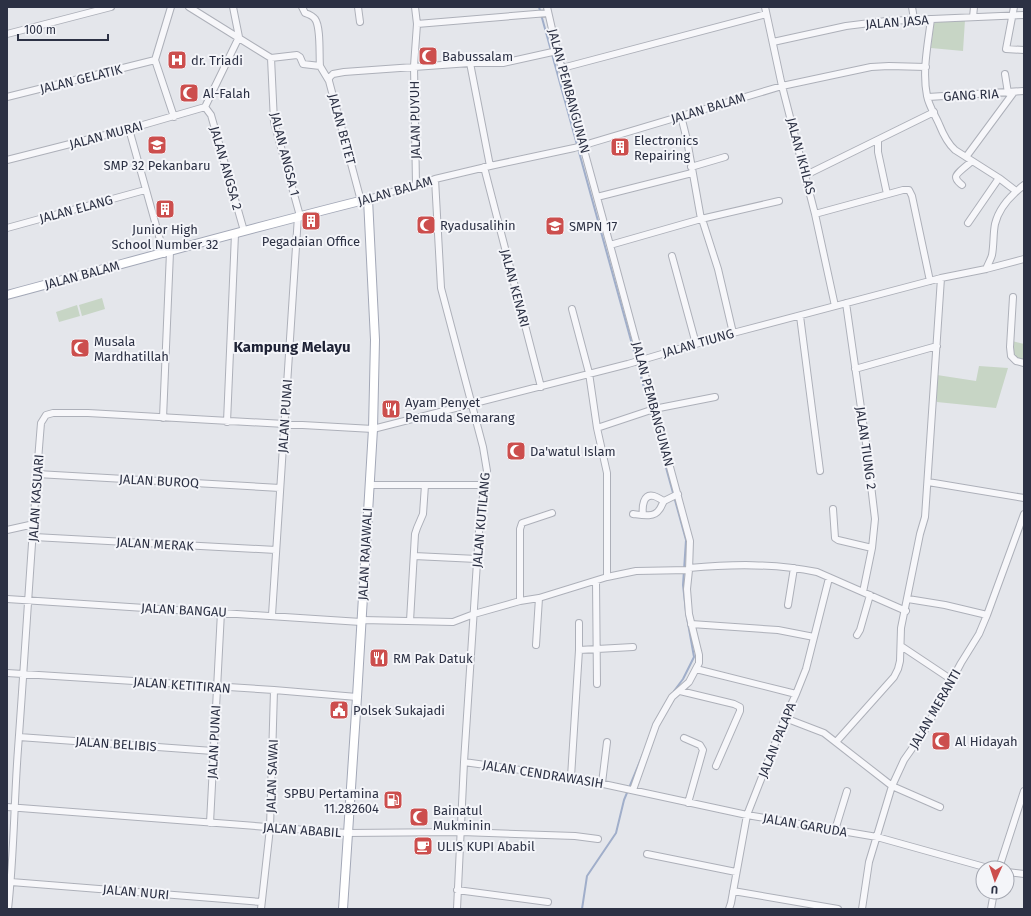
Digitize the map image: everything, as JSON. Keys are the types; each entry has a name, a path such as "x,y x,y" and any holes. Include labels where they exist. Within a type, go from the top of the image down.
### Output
{"main road":[{"name":"JALAN BALAM","path":"7,295 167,253 299,216 364,200"},
{"name":"JALAN RAJAWALI","path":"343,909 373,429 375,340 364,200"}],"street":[{"path":"7,34 111,7"},
{"path":"171,7 155,60 174,117"},
{"path":"189,7 271,58 297,56 300,57 304,64 320,66"},
{"path":"205,107 239,37 233,7"},
{"path":"302,7 305,13 315,19 318,32 320,66 329,81"},
{"path":"358,7 360,22"},
{"name":"JALAN PUYUH","path":"415,7 416,24 414,66 416,185"},
{"path":"912,7 914,19"},
{"path":"973,17 974,7"},
{"path":"1014,7 1006,49 1024,50"},
{"path":"562,68 766,10"},
{"name":"JALAN IKHLAS","path":"766,10 782,86 816,214 834,306"},
{"path":"416,24 538,14 547,11"},
{"name":"JALAN PEMBANGUNAN","path":"547,11 610,244 639,360 690,541 687,589 688,609 699,655 699,663 689,682 669,701 656,725 632,790"},
{"name":"JALAN JASA","path":"773,42 846,26 886,21 1024,15"},
{"path":"931,19 926,81 928,97 945,139 950,146 1016,191"},
{"name":"JALAN BETET","path":"364,200 329,81 329,78 333,74 414,66 503,63 557,51"},
{"name":"JALAN ANGSA 1","path":"271,58 274,122 299,216"},
{"name":"JALAN GELATIK","path":"7,97 155,60"},
{"name":"JALAN KENARI","path":"470,63 487,166 541,386"},
{"name":"JALAN BALAM","path":"364,200 435,179 487,166 583,146 782,86 871,67 926,67"},
{"path":"966,157 1011,93 1005,74"},
{"name":"GANG RIA","path":"928,97 1024,91"},
{"name":"JALAN MURAI","path":"7,160 174,117 205,107"},
{"name":"JALAN ANGSA 2","path":"205,107 211,115 244,231"},
{"path":"806,176 934,112"},
{"path":"680,116 687,140 701,219 718,269 733,333"},
{"path":"129,129 146,190 167,253 163,418"},
{"path":"878,141 878,152 887,194"},
{"path":"597,197 692,170 725,157"},
{"path":"962,185 956,180 957,174 972,161"},
{"path":"968,223 999,178"},
{"name":"JALAN KUTILANG","path":"435,179 440,280 483,447 487,471 480,516 477,559 464,762 457,909"},
{"path":"986,269 992,256 995,225 1001,208 1024,184"},
{"path":"816,214 908,189 911,191 930,281"},
{"name":"JALAN ELANG","path":"7,228 146,190"},
{"path":"610,244 701,219 779,201"},
{"name":"JALAN PUNAI","path":"272,615 299,216"},
{"path":"227,422 235,234"},
{"path":"672,256 696,344"},
{"name":"JALAN TIUNG","path":"373,429 628,364 733,333 941,278 986,269 1024,259"},
{"path":"836,742 894,677 898,669 901,646 901,628 906,611 920,534 925,516 941,278"},
{"path":"1013,297 1010,347 1011,356 1016,361 1024,363"},
{"name":"JALAN TIUNG 2","path":"846,303 875,519 872,548 863,592"},
{"path":"572,310 589,373 597,428 607,473 607,577"},
{"path":"800,316 820,471"},
{"path":"855,369 937,346"},
{"name":"JALAN PEMBANGUNAN","path":"597,428 653,410 715,396"},
{"name":"JALAN KASUARI","path":"8,909 27,601 34,537 41,422 46,415 53,413 74,413 373,429"},
{"name":"JALAN BUROQ","path":"37,474 280,488"},
{"path":"928,482 1024,498"},
{"path":"369,485 486,485"},
{"path":"410,620 416,531 423,511 425,485"},
{"path":"643,515 643,504 647,498 653,496 666,499 676,495"},
{"path":"634,514 656,514 659,512 666,499"},
{"path":"833,509 835,538 872,548"},
{"path":"520,601 520,529 522,523 552,513"},
{"name":"JALAN MERANTI","path":"862,909 869,862 892,786 904,760 925,730 979,634 1024,514"},
{"path":"7,530 34,524"},
{"name":"JALAN MERAK","path":"34,537 276,550"},
{"path":"414,556 477,559"},
{"name":"JALAN BANGAU","path":"7,599 361,621 410,620 448,623 520,601 539,598 607,577 636,571 675,571 722,565 765,565 817,572 906,611"},
{"path":"788,605 794,568"},
{"name":"JALAN PALAPA","path":"731,907 747,815 806,669 829,578"},
{"path":"596,581 597,684"},
{"path":"857,635 860,630 870,595"},
{"path":"536,645 539,598"},
{"path":"908,599 945,605 987,615"},
{"name":"JALAN PUNAI","path":"210,823 221,612"},
{"path":"571,777 579,650 579,623"},
{"path":"691,624 778,630 814,637"},
{"path":"901,646 952,680"},
{"path":"579,650 632,647"},
{"path":"696,669 796,694"},
{"name":"JALAN KETITIRAN","path":"7,674 274,690 357,697"},
{"name":"JALAN SAWAI","path":"261,906 270,828 274,690"},
{"path":"680,691 734,704 740,707 740,711 716,766"},
{"path":"785,718 824,733 892,786 914,794 940,807"},
{"name":"JALAN BELIBIS","path":"19,737 213,751"},
{"path":"684,738 700,745 703,750 688,803"},
{"path":"602,783 607,742"},
{"name":"JALAN CENDRAWASIH","path":"464,762 571,777 621,787"},
{"name":"JALAN GARUDA","path":"621,787 747,815 876,837 975,864"},
{"path":"835,830 846,791"},
{"path":"1002,860 1024,791"},
{"name":"JALAN ABABIL","path":"7,807 347,833 461,832 575,836 598,839"},
{"path":"647,854 736,872"},
{"name":"JALAN NURI","path":"10,880 261,906"},
{"path":"457,890 548,902"},
{"path":"733,891 838,909"}],"green space":[{"path":"965,20 963,51 931,48 934,24 936,21"},
{"path":"102,298 105,309 82,316 79,305"},
{"path":"77,305 80,316 59,322 56,312"},
{"path":"1012,341 1024,344 1024,361 1016,359 1013,355"},
{"path":"979,366 1008,368 996,408 937,402 937,375 976,381"}],"waterway":[{"path":"539,7 686,540 683,585 694,657 683,679 674,691"},
{"path":"582,909 587,876 616,833 624,800 643,754"}],"place":[{"name":"Babussalam","path":"428,56"},
{"name":"dr. Triadi","path":"177,60"},
{"name":"Al-Falah","path":"189,93"},
{"name":"SMP 32 Pekanbaru","path":"157,145"},
{"name":"Electronics Repairing","path":"620,147"},
{"name":"Junior High School Number 32","path":"165,209"},
{"name":"Pegadaian Office","path":"311,221"},
{"name":"Ryadusalihin","path":"426,225"},
{"name":"SMPN 17","path":"555,226"},
{"name":"Musala Mardhatillah","path":"80,348"},
{"name":"Ayam Penyet Pemuda Semarang","path":"391,409"},
{"name":"Da'watul Islam","path":"516,451"},
{"name":"RM Pak Datuk","path":"379,658"},
{"name":"Polsek Sukajadi","path":"339,710"},
{"name":"Al Hidayah","path":"941,741"},
{"name":"SPBU Pertamina 11.282604","path":"393,800"},
{"name":"Bainatul Mukminin","path":"419,817"},
{"name":"ULIS KUPI Ababil","path":"423,846"}],"district":[{"name":"Kampung Melayu","path":"292,347"}]}
